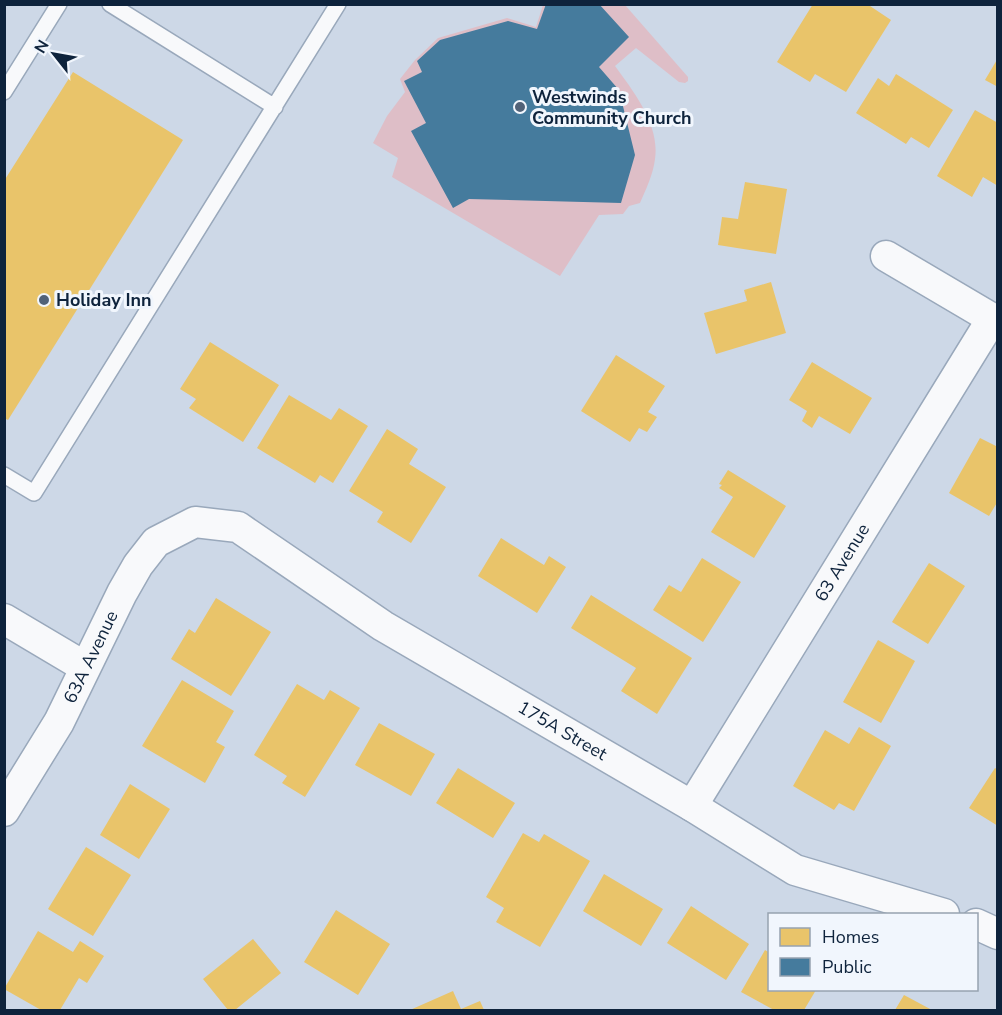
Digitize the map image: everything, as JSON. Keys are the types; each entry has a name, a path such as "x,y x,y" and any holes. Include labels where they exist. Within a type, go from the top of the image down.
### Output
{"street":[{"path":"886,255 995,320"},
{"name":"63 Avenue","path":"692,806 995,320"},
{"name":"175A Street","path":"195,522 238,526 383,626 692,806 795,870 937,913"},
{"name":"63A Avenue","path":"4,811 59,722 138,565 156,542 195,522"},
{"path":"4,619 85,668"},
{"path":"978,925 998,934"}],"lane":[{"path":"4,92 59,4"},
{"path":"110,4 275,107"},
{"path":"4,475 34,493 338,4"}],"shaded area":[{"name":"Westwinds Community Church","path":"543,5 625,5 688,77 685,83 679,82 636,48 615,66 650,121 655,146 653,171 640,203 629,206 623,214 599,215 560,276 392,177 398,158 373,143 387,116 405,92 400,79 415,60 438,38 507,18 536,27"}],"building: Homes":[{"path":"813,4 867,4 891,20 846,92 815,74 810,82 777,62"},
{"path":"998,58 998,87 985,80"},
{"name":"Holiday Inn","path":"73,72 183,140 8,420 4,418 4,181"},
{"path":"896,74 953,110 929,148 911,137 906,144 856,113 878,78 889,86"},
{"path":"975,110 998,123 998,186 983,177 972,197 937,176"},
{"path":"745,182 787,189 776,254 718,245 722,217 738,219"},
{"path":"771,282 786,333 716,354 704,313 747,301 744,290"},
{"path":"210,342 279,385 243,442 189,408 196,399 180,389"},
{"path":"616,355 665,386 648,412 657,417 647,432 639,428 630,442 581,411"},
{"path":"812,362 872,398 850,434 819,416 812,428 802,421 807,411 789,400"},
{"path":"289,395 331,420 339,408 368,426 333,483 320,475 315,483 257,448"},
{"path":"387,429 418,449 409,464 446,487 411,543 377,522 383,512 349,491"},
{"path":"980,438 998,447 998,501 989,516 949,493"},
{"path":"728,470 786,506 754,558 711,532 733,497 719,488"},
{"path":"501,538 544,565 549,556 566,567 537,613 478,576"},
{"path":"702,558 741,582 703,642 653,610 669,585 681,592"},
{"path":"929,563 965,586 928,644 892,622"},
{"path":"591,595 692,658 657,714 621,691 636,668 571,628"},
{"path":"216,598 271,632 231,696 171,659 189,629 195,633"},
{"path":"878,640 915,661 881,723 843,702"},
{"path":"182,680 234,711 216,742 225,747 205,783 142,746"},
{"path":"297,684 324,700 330,690 360,708 305,797 282,783 287,776 254,755"},
{"path":"379,723 435,754 411,796 355,765"},
{"path":"859,727 891,746 854,811 839,803 834,810 793,786 825,730 849,744"},
{"path":"458,768 515,803 493,838 436,803"},
{"path":"995,768 998,770 998,826 969,808"},
{"path":"130,784 170,809 139,859 100,835"},
{"path":"523,833 539,842 544,834 590,861 540,947 496,922 504,908 486,897"},
{"path":"86,847 131,875 93,936 48,909"},
{"path":"604,874 663,909 641,946 583,911"},
{"path":"691,906 749,944 726,980 667,943"},
{"path":"336,910 390,944 358,995 304,962"},
{"path":"38,931 73,952 80,941 104,956 87,983 79,978 60,1010 41,1010 4,989"},
{"path":"253,939 281,973 235,1010 228,1010 203,979"},
{"path":"765,950 768,952 768,991 815,991 804,1010 774,1010 741,992"},
{"path":"453,991 461,1009 480,1001 484,1010 410,1010"},
{"path":"904,995 932,1010 895,1010"}],"building: Public":[{"name":"Westwinds Community Church","path":"546,4 599,4 629,37 599,67 619,90 635,155 621,203 469,199 453,208 411,131 426,123 404,81 422,72 417,61 440,40 508,21 537,29"}],"place":[{"name":"Westwinds Community Church","path":"520,107"},
{"name":"Holiday Inn","path":"44,300"}]}
